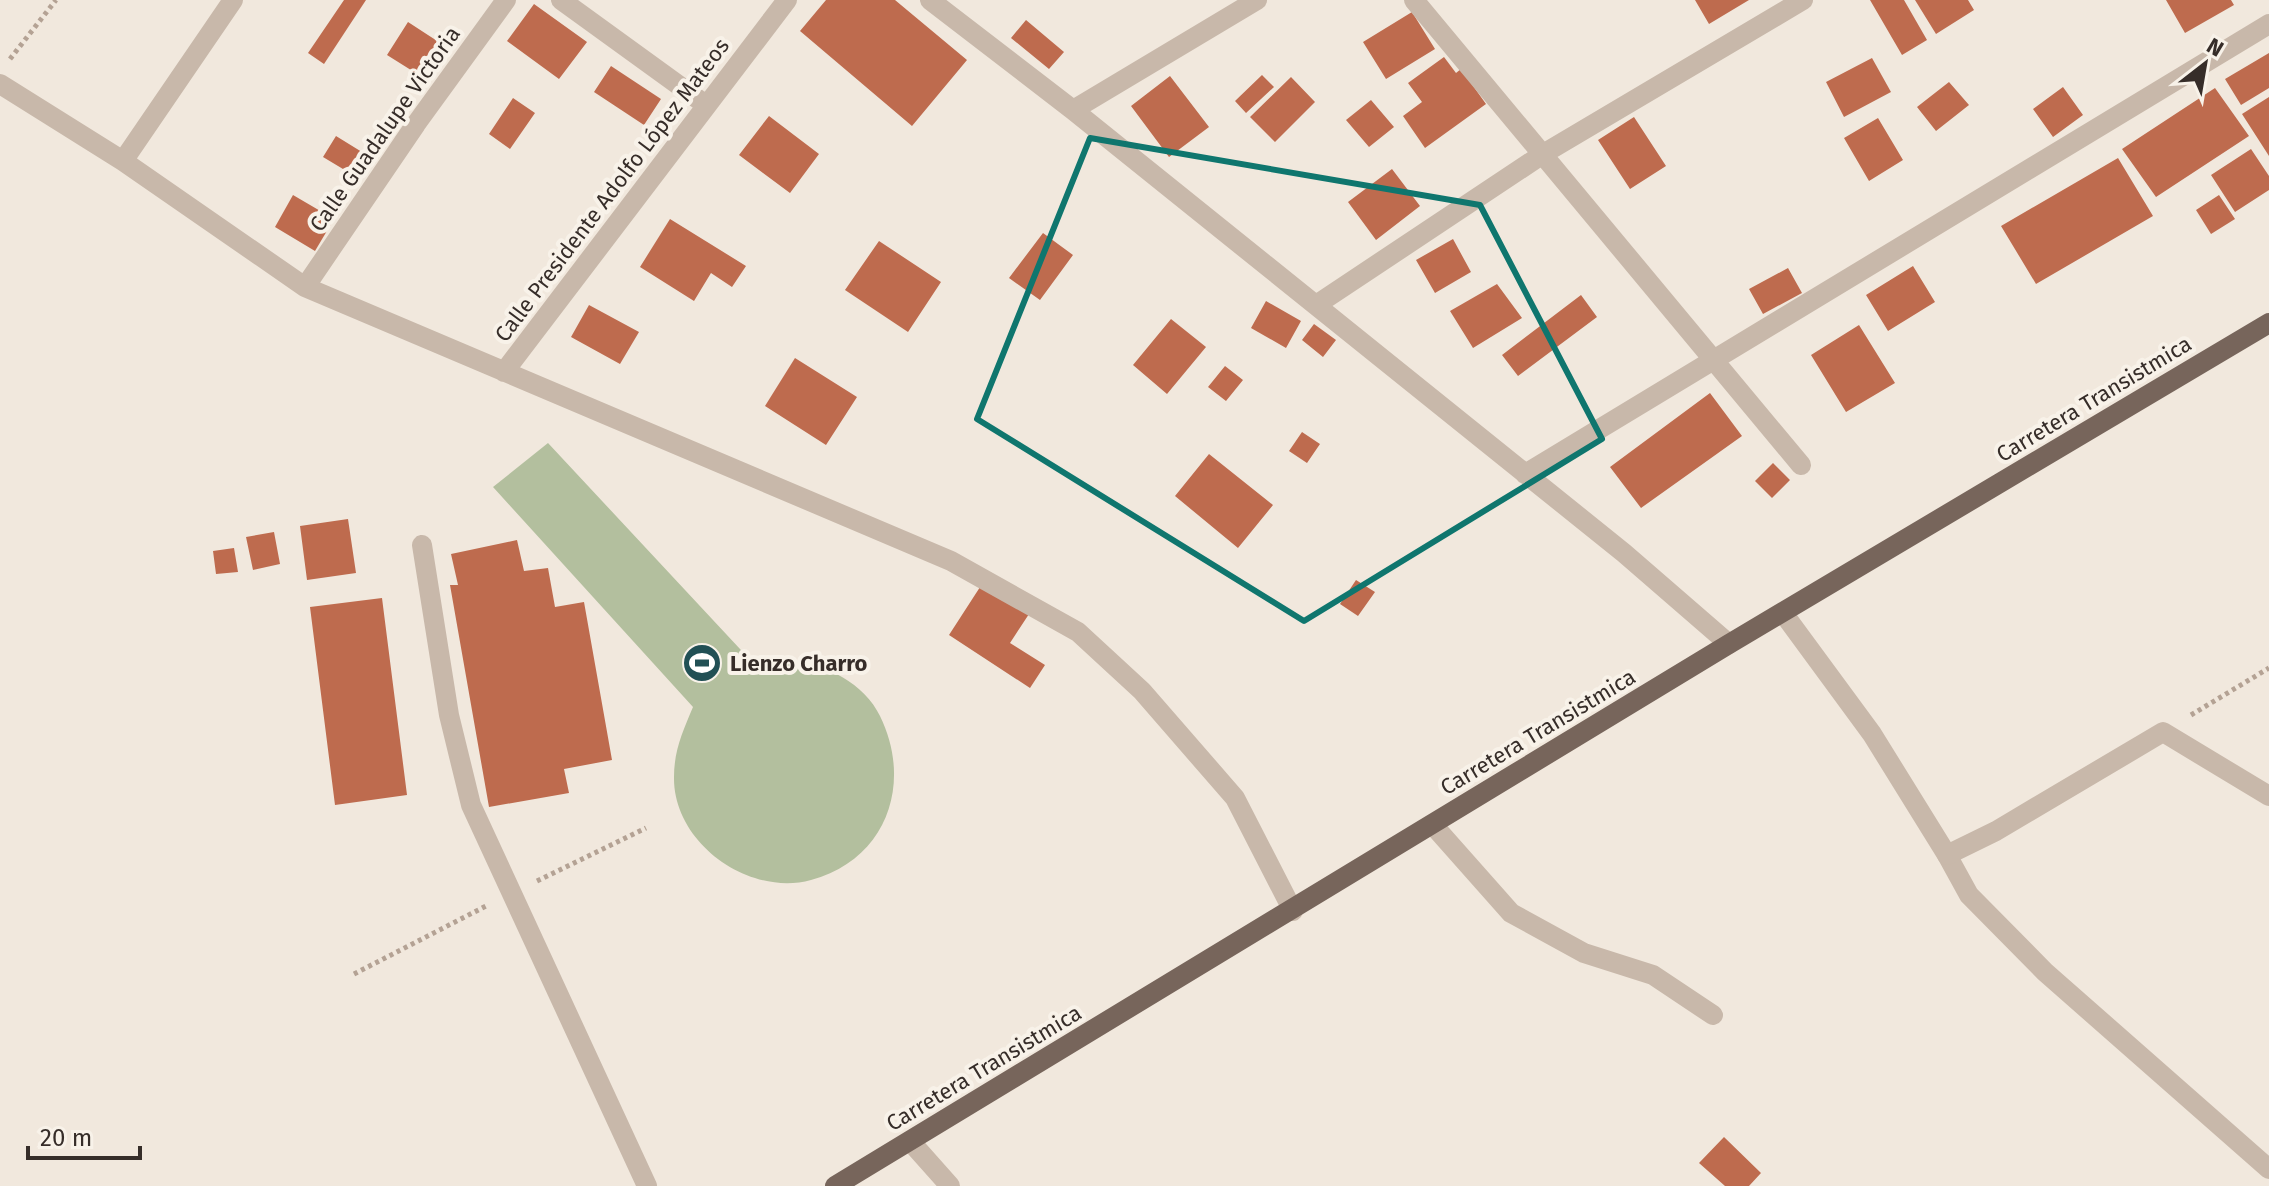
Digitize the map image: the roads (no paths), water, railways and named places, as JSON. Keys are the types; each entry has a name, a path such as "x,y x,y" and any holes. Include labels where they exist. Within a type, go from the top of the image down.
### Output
{"main road":[{"name":"Carretera Transistmica","path":"835,1186 1729,644 2269,323"}],"street":[{"path":"123,161 233,0"},
{"name":"Calle Guadalupe Victoria","path":"305,287 416,124 506,0"},
{"path":"561,0 706,105"},
{"name":"Calle Presidente Adolfo López Mateos","path":"504,372 787,0"},
{"path":"930,0 1316,305 1729,644"},
{"path":"1073,110 1257,0"},
{"path":"1414,0 1801,465"},
{"path":"1316,305 1543,154 1803,0"},
{"path":"1525,474 2269,24"},
{"path":"0,84 123,161 305,287 951,561 1078,632 1142,691 1235,798 1293,911"},
{"path":"422,545 449,715 471,805 647,1186"},
{"path":"1783,613 1872,734 1969,895 2045,972 2269,1169"},
{"path":"1947,855 1996,831 2163,732 2269,796"},
{"path":"1433,825 1511,913 1584,953 1653,975 1713,1015"},
{"path":"910,1141 950,1186"}],"place":[{"name":"Lienzo Charro","path":"702,663"}]}
